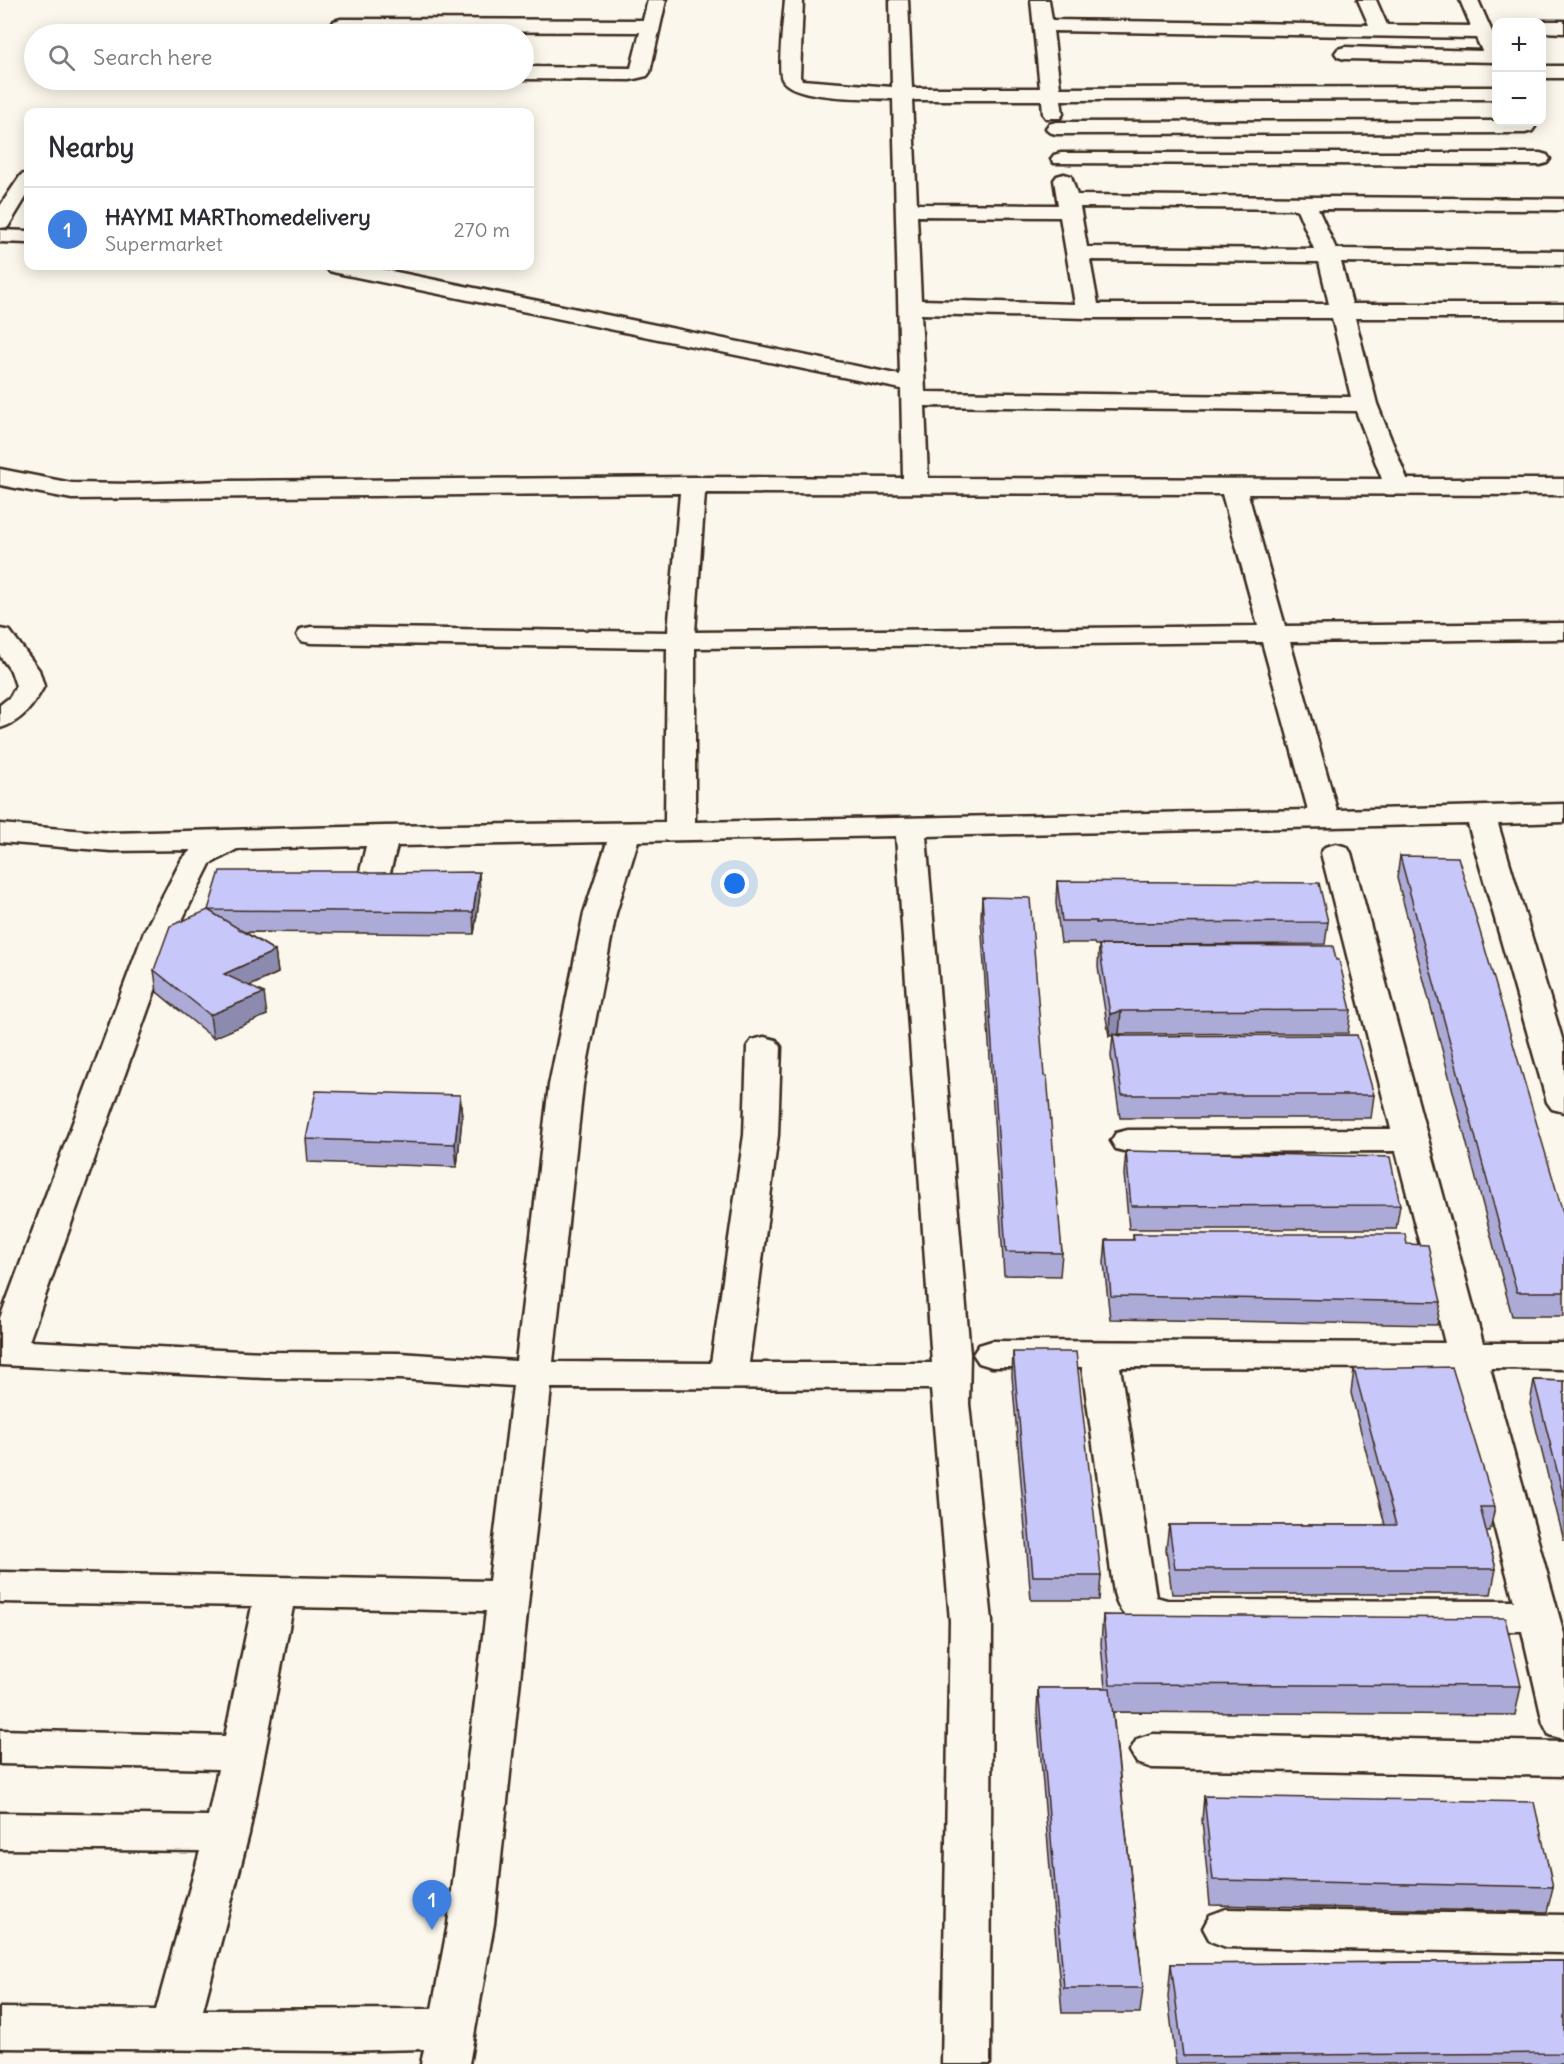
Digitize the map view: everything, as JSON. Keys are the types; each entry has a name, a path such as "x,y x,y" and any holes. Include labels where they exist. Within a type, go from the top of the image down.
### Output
{"street":[{"path":"534,73 637,73 643,69 657,0"},
{"path":"794,0 790,77 795,84 809,88 902,94 1492,93"},
{"path":"899,0 916,486"},
{"path":"1040,0 1049,93 1088,311"},
{"path":"1367,0 1380,29"},
{"path":"1469,0 1492,52"},
{"path":"341,23 475,17 651,26"},
{"path":"1043,25 1484,32"},
{"path":"1546,27 1564,27"},
{"path":"1345,53 1492,60"},
{"path":"1546,72 1564,72"},
{"path":"1056,128 1492,124"},
{"path":"1525,126 1552,189"},
{"path":"1061,159 1552,189"},
{"path":"0,222 24,185"},
{"path":"906,210 1305,203 1552,189"},
{"path":"1305,203 1328,255 1365,404 1398,488"},
{"path":"0,236 24,237"},
{"path":"1076,253 1564,258"},
{"path":"357,270 532,305 912,392 1365,404"},
{"path":"909,308 1088,311 1564,311"},
{"path":"0,477 90,492 693,485 1564,487"},
{"path":"680,829 681,639 693,485"},
{"path":"1233,487 1325,819"},
{"path":"311,635 681,639 1564,631"},
{"path":"0,637 25,670 30,686 21,702 0,719"},
{"path":"0,833 111,842 1564,813"},
{"path":"1480,815 1557,1055 1564,1102"},
{"path":"910,826 952,1376 950,1404 971,1621 966,2064"},
{"path":"0,2028 401,2031 448,2047 471,1924 566,1085 600,913 625,833"},
{"path":"372,884 384,835"},
{"path":"232,839 197,860 160,932 3,1352 265,1365 400,1366 533,1375 952,1376"},
{"path":"1336,854 1350,956 1368,1045 1411,1140 1539,1616 1564,1723"},
{"path":"728,1376 761,1136 764,1047"},
{"path":"1128,1141 1411,1140"},
{"path":"1403,1243 1438,1243"},
{"path":"992,1354 1564,1356"},
{"path":"1099,1355 1138,1605 1167,1615 1539,1616"},
{"path":"0,1587 508,1596"},
{"path":"174,2030 227,1834 275,1592"},
{"path":"0,1747 243,1753"},
{"path":"1152,1751 1564,1759"},
{"path":"0,1831 227,1834"},
{"path":"1226,1928 1564,1934"}],"building":[{"path":"1400,856 1458,857 1564,1216 1564,1292 1517,1292"},
{"path":"220,871 479,872 473,912 208,910"},
{"path":"1057,881 1319,883 1328,922 1096,923 1096,921 1062,921"},
{"path":"982,897 1030,898 1044,1076 1047,1076 1062,1253 1006,1252"},
{"path":"208,910 275,951 224,974 264,993 210,1015 154,970 170,926"},
{"path":"1099,945 1333,946 1336,960 1339,960 1351,1010 1121,1011 1110,1014"},
{"path":"1113,1034 1121,1036 1357,1035 1374,1095 1122,1095"},
{"path":"316,1091 460,1095 455,1144 306,1139"},
{"path":"1126,1151 1390,1157 1400,1205 1131,1206"},
{"path":"1133,1234 1405,1234 1407,1244 1428,1245 1441,1302 1111,1296 1106,1240 1134,1240"},
{"path":"1013,1352 1076,1352 1101,1576 1033,1576"},
{"path":"1452,1367 1495,1507 1480,1507 1496,1569 1175,1569 1169,1525 1396,1525 1354,1369"},
{"path":"1534,1380 1564,1381 1564,1498"},
{"path":"1103,1615 1505,1618 1521,1686 1110,1684"},
{"path":"1038,1688 1110,1688 1143,1988 1064,1988"},
{"path":"1204,1796 1534,1802 1553,1887 1213,1880"},
{"path":"1564,1961 1564,2053 1183,2056 1171,1964"}],"place":[{"name":"HAYMI MARThomedelivery","path":"432,1930"}]}
